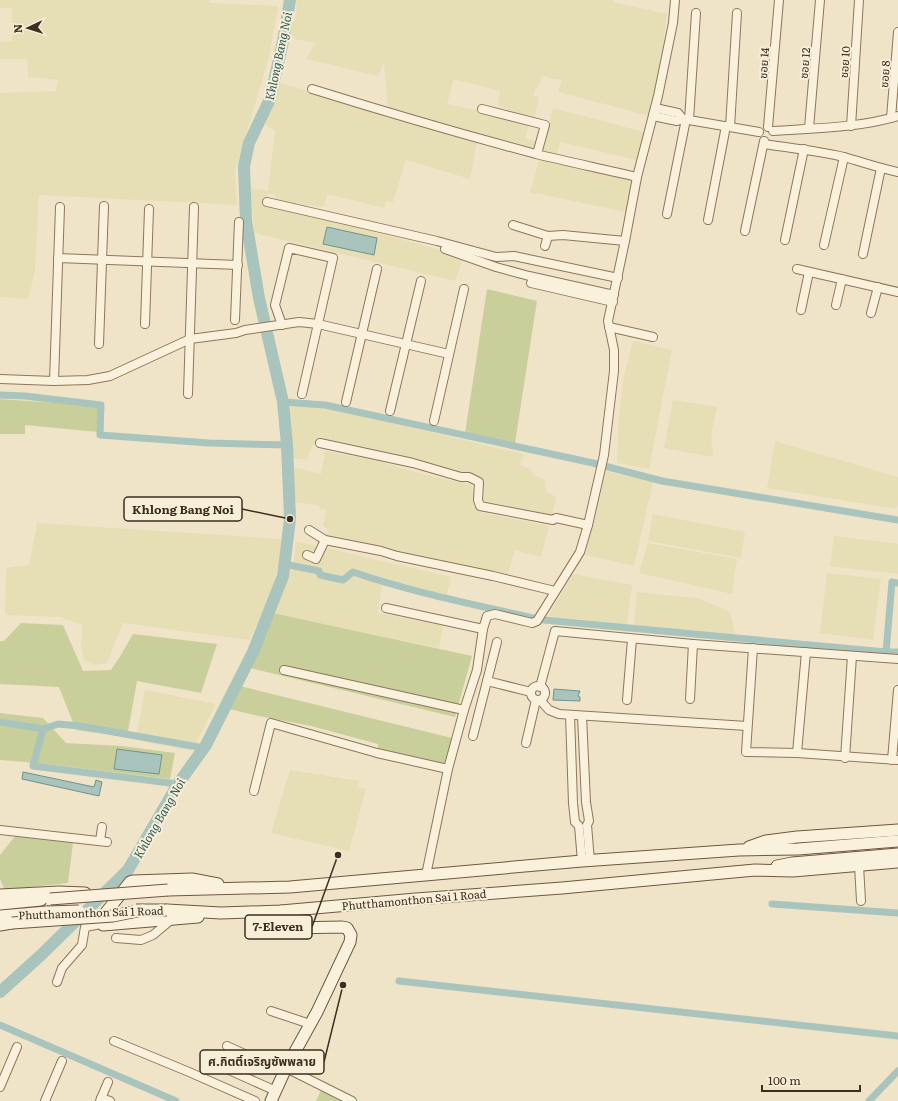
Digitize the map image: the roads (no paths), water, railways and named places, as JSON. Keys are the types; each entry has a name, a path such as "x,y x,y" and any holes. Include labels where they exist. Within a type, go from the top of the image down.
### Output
{"main road":[{"name":"Phutthamonthon Sai 1 Road","path":"739,850 766,841 898,830"},
{"name":"Phutthamonthon Sai 1 Road","path":"0,904 54,895 290,887 586,861 739,850 798,850 898,841"},
{"name":"Phutthamonthon Sai 1 Road","path":"755,870 792,863 898,854"},
{"name":"Phutthamonthon Sai 1 Road","path":"0,916 47,912 143,910 169,915 281,911 562,888 755,870 793,870 898,862"},
{"path":"169,915 102,924 101,918 130,882 133,881 192,880 239,888"},
{"path":"0,895 54,895"},
{"path":"0,925 113,916 143,910"},
{"path":"273,1096 350,942 351,935 347,928 342,927 290,928 284,922 281,911"}],"street":[{"path":"426,876 448,769 464,710 477,670 483,629 487,616 495,614 532,623 537,621 580,552 588,525 604,455 614,371 614,350 608,321 618,278 636,177 654,112 672,23 675,0"},
{"name":"ซอย 14","path":"771,129 779,0"},
{"name":"ซอย 12","path":"809,128 820,0"},
{"name":"ซอย 10","path":"851,126 859,0"},
{"path":"708,220 728,127 737,12"},
{"path":"667,214 686,119 696,13"},
{"name":"ซอย 8","path":"895,117 898,32"},
{"path":"312,89 382,111 537,154 636,177"},
{"path":"482,109 545,125 537,154"},
{"path":"654,112 677,121 686,119 759,132"},
{"path":"759,132 762,128 771,129 851,126 877,122 895,117"},
{"path":"764,142 771,140 773,136 771,129"},
{"path":"759,132 760,138 764,142 844,157 898,172"},
{"path":"745,231 764,142"},
{"path":"785,240 804,150"},
{"path":"824,245 844,157"},
{"path":"863,254 881,168"},
{"path":"267,202 437,241 496,257 514,256 569,266 618,278"},
{"path":"99,344 104,206"},
{"path":"54,381 60,207"},
{"path":"188,394 194,207"},
{"path":"145,324 149,209"},
{"path":"235,320 239,222"},
{"path":"513,225 548,236 563,235 625,241"},
{"path":"545,246 548,236"},
{"path":"408,239 448,249 496,267 613,299"},
{"path":"282,324 275,305 289,248 333,258 302,394"},
{"path":"58,258 238,265"},
{"path":"346,402 377,269"},
{"path":"797,269 898,292"},
{"path":"801,310 809,272"},
{"path":"836,305 842,279"},
{"path":"390,411 421,280"},
{"path":"531,283 613,299"},
{"path":"871,313 878,287"},
{"path":"434,421 464,289"},
{"path":"0,379 54,381 88,380 110,376 190,339 299,322 318,324 449,354"},
{"path":"609,327 653,337"},
{"path":"320,443 413,463 461,477 469,477 479,482 478,500 480,506 553,520 556,518 588,525"},
{"path":"309,530 325,540 381,551 396,556 493,576 555,591"},
{"path":"307,555 316,559 325,540"},
{"path":"386,608 483,629"},
{"path":"540,687 555,631 693,644 898,659"},
{"path":"627,700 632,639"},
{"path":"473,736 497,642"},
{"path":"690,699 693,644"},
{"path":"753,648 746,752 797,753 845,758 895,760 898,690"},
{"path":"797,753 806,652"},
{"path":"845,758 852,656"},
{"path":"284,670 464,710"},
{"path":"487,680 531,692"},
{"path":"531,692 534,688 540,687"},
{"path":"526,743 538,700 543,697 544,693 543,689 540,687"},
{"path":"531,692 532,697 538,700 549,710 570,715 747,726"},
{"path":"570,715 575,822 579,826 586,861"},
{"path":"582,716 586,802 589,821 587,825 586,861"},
{"path":"254,791 270,722 376,753 448,769"},
{"path":"573,803 586,802"},
{"path":"0,830 104,841 102,827"},
{"path":"859,865 861,901"},
{"path":"116,938 141,940 153,935 169,915"},
{"path":"57,982 62,968 82,945 85,927 102,924"},
{"path":"271,1011 310,1024"},
{"path":"114,1041 255,1101"},
{"path":"227,1046 285,1070 352,1101"},
{"path":"0,1087 18,1048"},
{"path":"45,1101 62,1062"},
{"path":"229,1070 273,1096"},
{"path":"108,1082 101,1099 110,1101"}],"water":[{"path":"327,227 377,238 374,255 323,244"},
{"path":"554,689 580,691 578,696 580,697 580,701 553,700"},
{"path":"117,749 162,755 159,774 114,769"},
{"path":"23,772 94,787 96,780 102,782 99,796 22,779"}],"waterway":[{"name":"Khlong Bang Noi","path":"0,992 40,956 128,870 178,784 206,745 253,652 283,576 290,519 287,445 283,402 259,298 246,221 244,166 249,143 270,99 283,41 290,0"},
{"path":"0,395 25,396 101,405 100,435 209,443 287,445"},
{"path":"283,402 325,405 593,463 662,481 898,520"},
{"path":"284,564 319,571 320,575 343,580 353,572 419,592 533,618"},
{"path":"886,652 892,582 898,583"},
{"path":"544,620 898,652"},
{"path":"0,722 43,729 33,766 178,784"},
{"path":"43,729 58,724 80,726 204,748"},
{"path":"772,904 898,913"},
{"path":"399,981 898,1036"},
{"path":"0,1025 176,1101"},
{"path":"869,1101 898,1071"}],"place":[{"name":"Khlong Bang Noi","path":"290,519"},
{"name":"7-Eleven","path":"338,855"},
{"name":"ศ.กิตติ์เจริญซัพพลาย","path":"343,985"}]}
